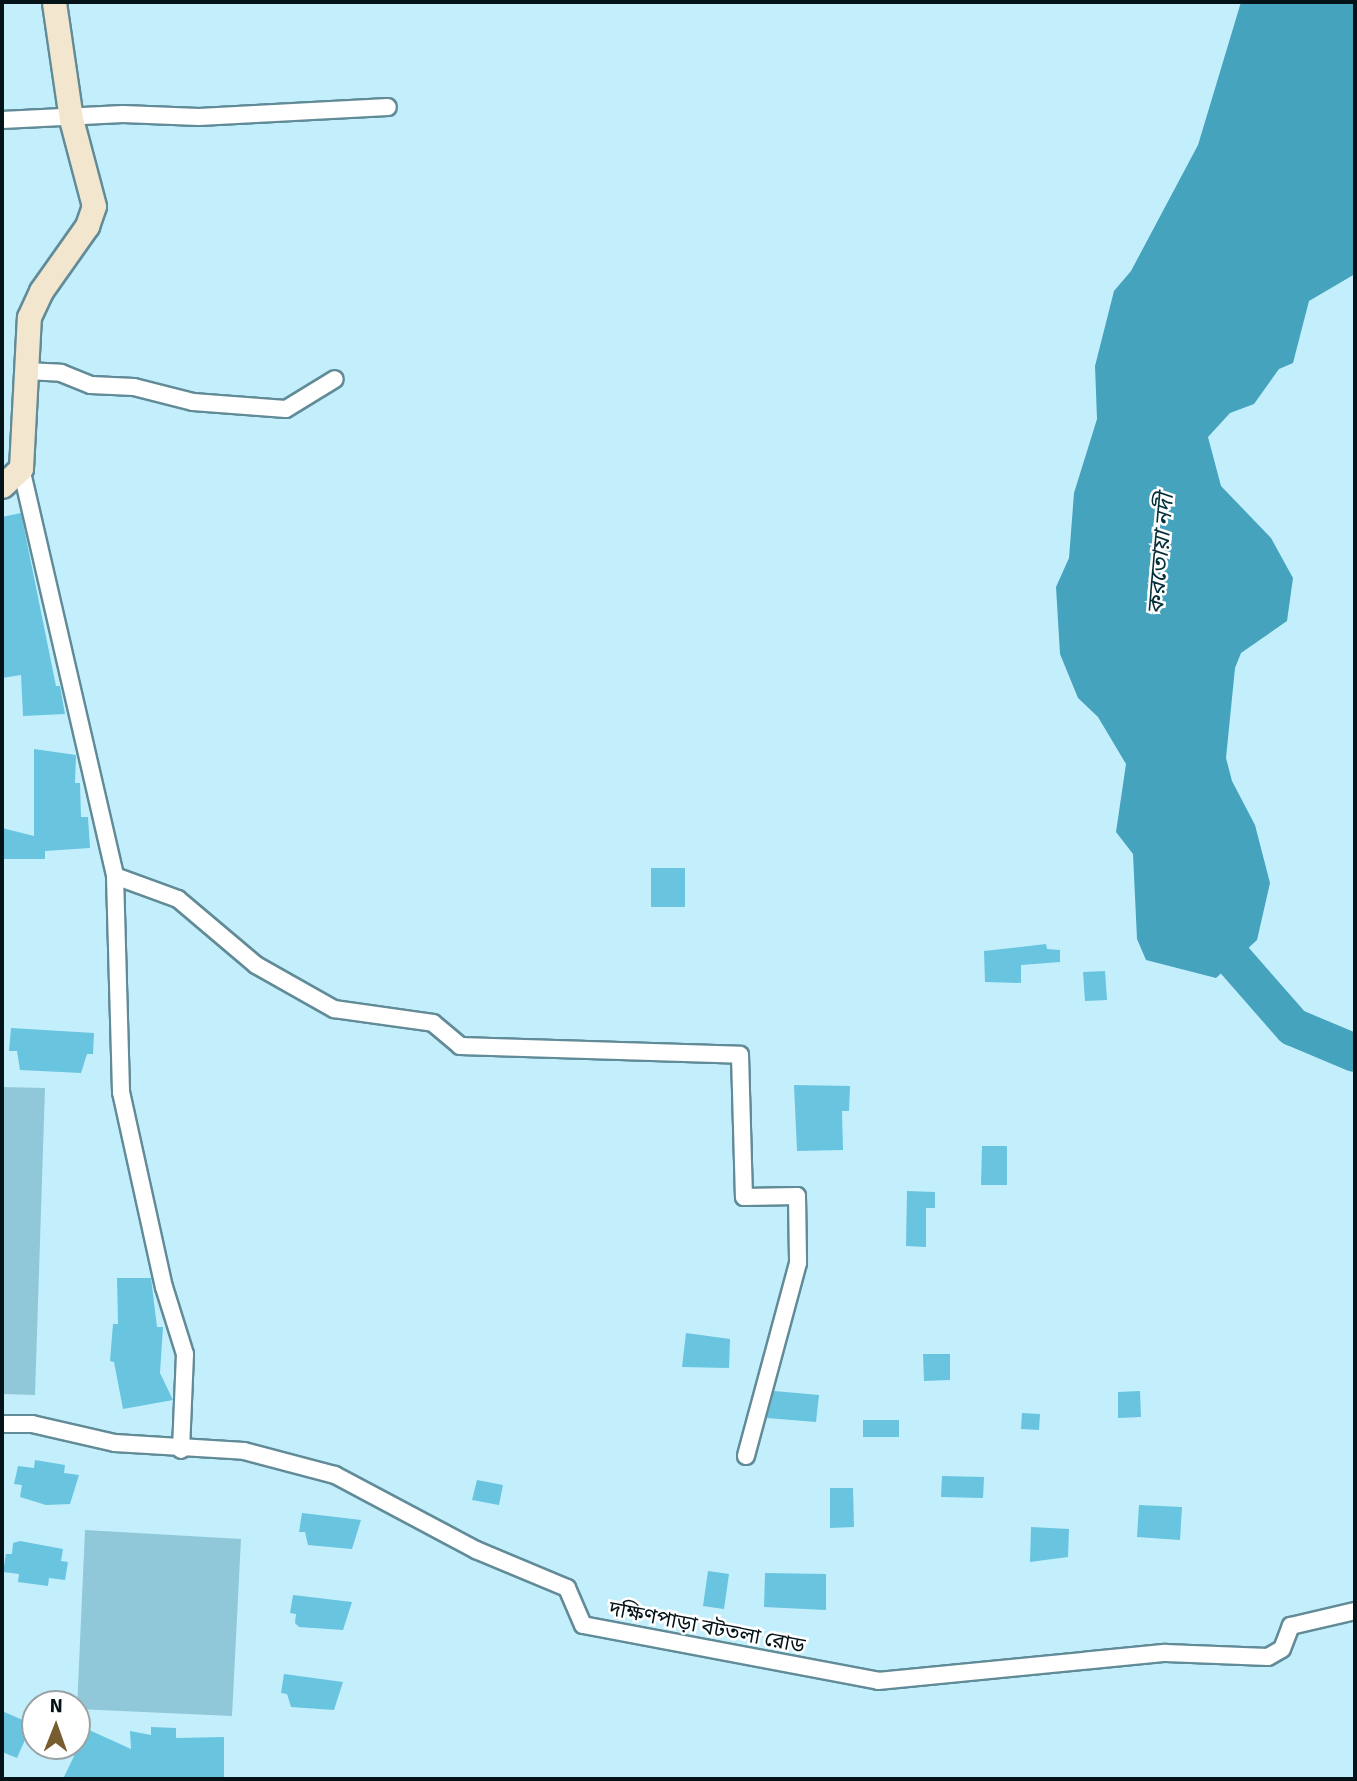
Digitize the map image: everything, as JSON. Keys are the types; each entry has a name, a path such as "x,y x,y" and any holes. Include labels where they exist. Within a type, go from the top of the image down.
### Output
{"street":[{"path":"54,2 71,119 94,206 87,226 41,290 29,317 22,468 115,877 121,1092 164,1287 185,1354 181,1450"},
{"path":"2,120 388,107"},
{"path":"26,371 61,373 91,385 134,387 193,402 286,410 335,379"},
{"path":"2,486 22,468"},
{"path":"115,877 177,899 256,965 334,1009 433,1023 460,1046 740,1055 744,1197 797,1196 798,1263 746,1456"},
{"name":"দক্ষিণপাড়া বটতলা রোড","path":"2,1424 32,1424 115,1443 181,1450 244,1451 335,1475 476,1550 567,1588 583,1625 878,1681 1166,1653 1268,1657 1282,1649 1291,1626 1355,1611"}],"shaded area":[{"path":"2,1087 45,1088 35,1395 2,1394"},
{"path":"85,1530 241,1539 232,1716 91,1710 91,1690 78,1690"}],"water":[{"path":"1241,2 1355,2 1355,274 1309,301 1293,363 1279,369 1254,404 1230,413 1208,437 1221,486 1271,538 1293,578 1287,621 1241,653 1235,668 1226,758 1232,781 1255,825 1270,883 1257,940 1216,978 1146,960 1137,939 1133,854 1116,832 1126,764 1098,717 1078,698 1060,654 1056,587 1069,558 1074,493 1097,419 1095,366 1114,291 1131,271 1198,145"}],"building":[{"path":"21,513 56,686 60,686 65,714 23,716 21,675 2,678 2,517"},
{"path":"34,749 76,755 75,783 80,783 81,817 88,817 90,848 45,851 45,859 2,859 2,828 34,836"},
{"path":"651,868 685,868 685,907 651,907"},
{"path":"1046,944 1047,949 1060,950 1060,962 1021,965 1021,983 985,982 984,951"},
{"path":"1105,971 1107,1000 1085,1001 1083,972"},
{"path":"11,1028 94,1033 93,1054 87,1054 81,1073 20,1070 17,1051 9,1051"},
{"path":"794,1085 850,1086 849,1111 842,1111 843,1150 797,1151"},
{"path":"982,1146 1007,1146 1007,1185 981,1185"},
{"path":"907,1191 935,1192 935,1208 926,1208 926,1247 906,1246"},
{"path":"117,1278 151,1278 157,1327 163,1327 160,1373 173,1400 123,1409 114,1362 110,1361 113,1324 118,1324"},
{"path":"686,1333 730,1339 729,1368 682,1367"},
{"path":"923,1354 950,1354 950,1380 924,1381"},
{"path":"774,1391 819,1395 816,1422 767,1418"},
{"path":"1140,1391 1141,1417 1118,1418 1118,1392"},
{"path":"1022,1413 1040,1414 1039,1430 1021,1429"},
{"path":"863,1420 899,1420 899,1437 863,1437"},
{"path":"35,1460 65,1465 64,1473 79,1475 70,1504 46,1505 20,1497 22,1485 14,1484 18,1466 34,1468"},
{"path":"942,1476 984,1477 983,1498 941,1497"},
{"path":"477,1480 503,1485 499,1505 472,1500"},
{"path":"830,1488 853,1488 854,1527 830,1528"},
{"path":"1139,1505 1182,1507 1180,1540 1137,1537"},
{"path":"302,1513 361,1520 352,1549 308,1545 305,1532 299,1532"},
{"path":"1031,1527 1069,1529 1068,1557 1030,1562"},
{"path":"20,1541 63,1549 61,1561 68,1562 65,1580 49,1578 48,1586 18,1582 19,1574 3,1572 6,1554 12,1554 13,1543"},
{"path":"708,1571 729,1574 724,1609 703,1606"},
{"path":"765,1573 826,1574 826,1610 764,1607"},
{"path":"293,1595 352,1602 343,1630 299,1627 295,1623 296,1614 290,1613"},
{"path":"284,1674 343,1682 334,1710 291,1707 287,1694 281,1693"},
{"path":"2,1711 21,1719 21,1749 17,1758 2,1752"},
{"path":"151,1727 176,1728 176,1738 224,1737 224,1779 63,1779 72,1760 91,1760 91,1731 131,1749 130,1731 151,1735"}],"waterway":[{"name":"করতোয়া নদী","path":"1201,922 1293,1027 1355,1053"}]}
